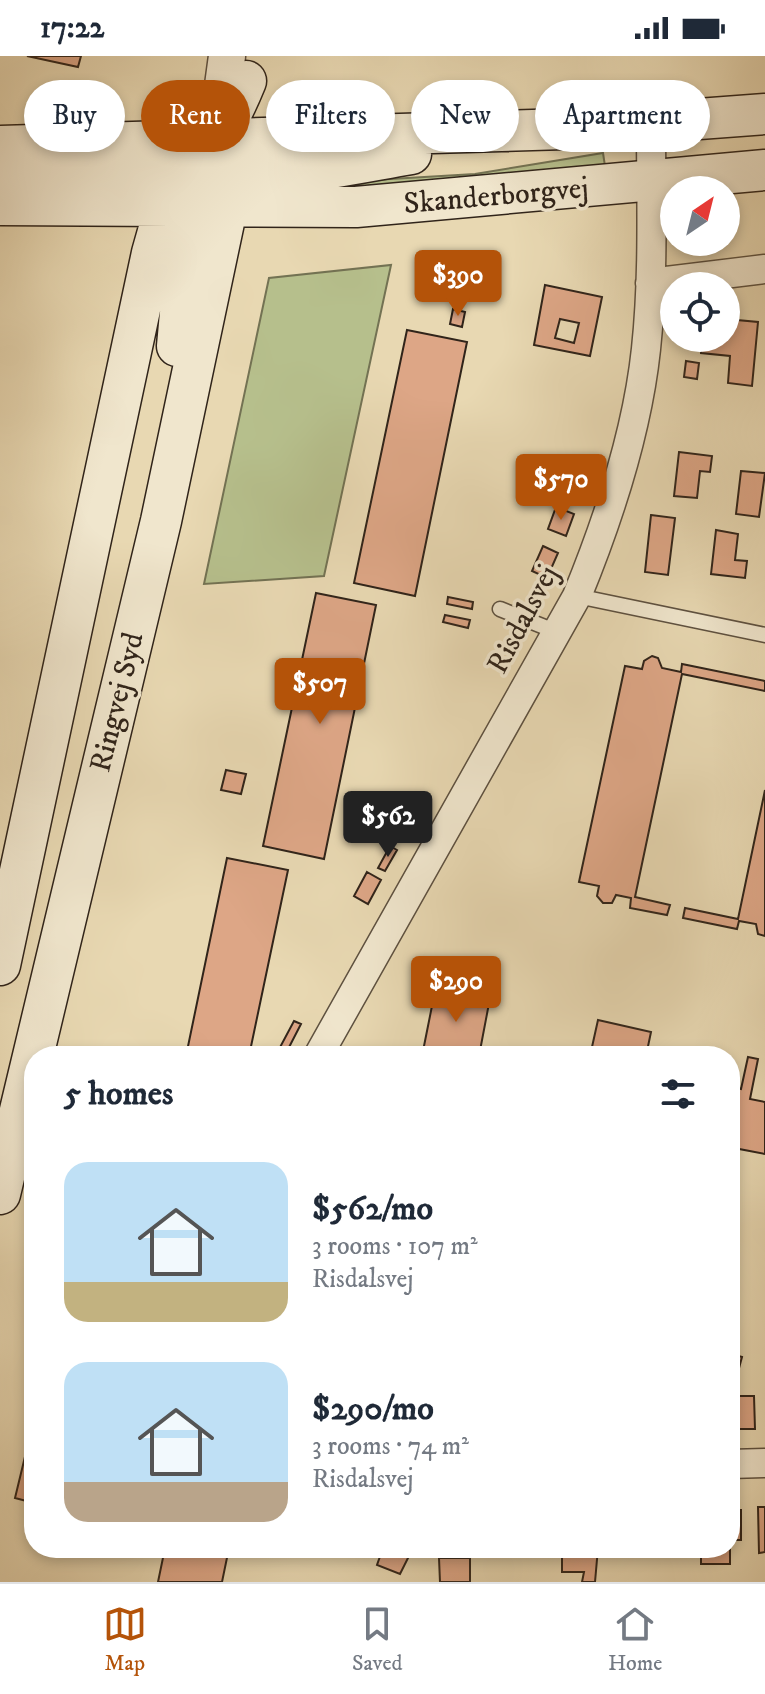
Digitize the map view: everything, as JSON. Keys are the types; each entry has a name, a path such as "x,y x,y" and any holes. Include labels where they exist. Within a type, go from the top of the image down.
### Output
{"main road":[{"path":"0,183 203,174 233,111 241,64"},
{"name":"Skanderborgvej","path":"710,118 765,114"},
{"name":"Skanderborgvej","path":"0,205 203,174 535,133"},
{"name":"Skanderborgvej","path":"0,146 203,174 442,201 765,170"},
{"name":"Ringvej Syd","path":"35,1046 161,521 203,174"},
{"name":"Ringvej Syd","path":"0,965 152,253 203,174"},
{"name":"Ringvej Syd","path":"0,1194 24,1094"}],"street":[{"path":"203,174 206,56"},
{"name":"Risdalsvej","path":"323,1046 577,596 605,527 632,425 645,352 650,283 651,152"},
{"path":"650,283 765,269"},
{"path":"740,1464 765,1463"}],"lane":[{"path":"577,596 765,635"},
{"path":"500,609 557,632"}],"green space":[{"path":"603,153 605,166 365,190 289,185 475,174"},
{"path":"391,265 324,576 204,584 269,278"}],"building":[{"path":"27,56 81,56 78,67"},
{"path":"545,285 602,297 590,356 534,345","holes":["560,319 579,323 574,343 555,338"]},
{"path":"453,309 465,312 462,327 450,324"},
{"path":"740,320 758,322 752,386 728,383 730,356 701,353 740,352"},
{"path":"407,330 467,342 415,596 354,583"},
{"path":"686,361 699,363 697,379 684,377"},
{"path":"679,452 712,456 710,472 700,471 697,498 674,496"},
{"path":"741,471 765,473 759,517 736,514"},
{"path":"556,507 574,514 566,536 548,529"},
{"path":"651,515 675,518 668,575 645,572"},
{"path":"716,530 738,534 735,560 747,561 745,578 711,574"},
{"path":"543,546 558,553 547,578 532,571"},
{"path":"316,593 376,605 324,859 263,846"},
{"path":"448,597 473,602 472,609 447,604"},
{"path":"445,615 470,620 468,628 443,622"},
{"path":"652,656 658,658 662,668 681,672 682,664 765,681 765,691 682,674 635,897 670,905 667,915 630,908 631,898 616,895 612,903 603,903 597,896 599,886 579,882 625,666 642,669 644,661"},
{"path":"226,770 246,774 241,794 221,790"},
{"path":"765,790 765,936 758,934 756,924 739,921 737,929 683,918 685,908 738,919"},
{"path":"390,846 397,850 385,871 378,868"},
{"path":"227,858 288,870 251,1046 188,1046"},
{"path":"367,872 381,880 368,904 354,896"},
{"path":"436,986 490,998 481,1046 424,1046"},
{"path":"598,1020 651,1032 648,1046 592,1046"},
{"path":"294,1021 301,1024 290,1046 281,1046"},
{"path":"748,1057 758,1059 750,1099 765,1102 765,1154 740,1149 741,1089"},
{"path":"740,1396 754,1396 755,1429 740,1429"},
{"path":"24,1461 24,1500 15,1498"},
{"path":"758,1507 765,1507 765,1552 759,1553"},
{"path":"163,1558 227,1558 222,1582 158,1582"},
{"path":"379,1558 408,1558 400,1574 377,1565"},
{"path":"439,1558 470,1558 470,1582 440,1582"},
{"path":"562,1558 597,1558 595,1582 582,1582 584,1572 562,1572"},
{"path":"701,1558 730,1558 730,1564 701,1564"}]}
